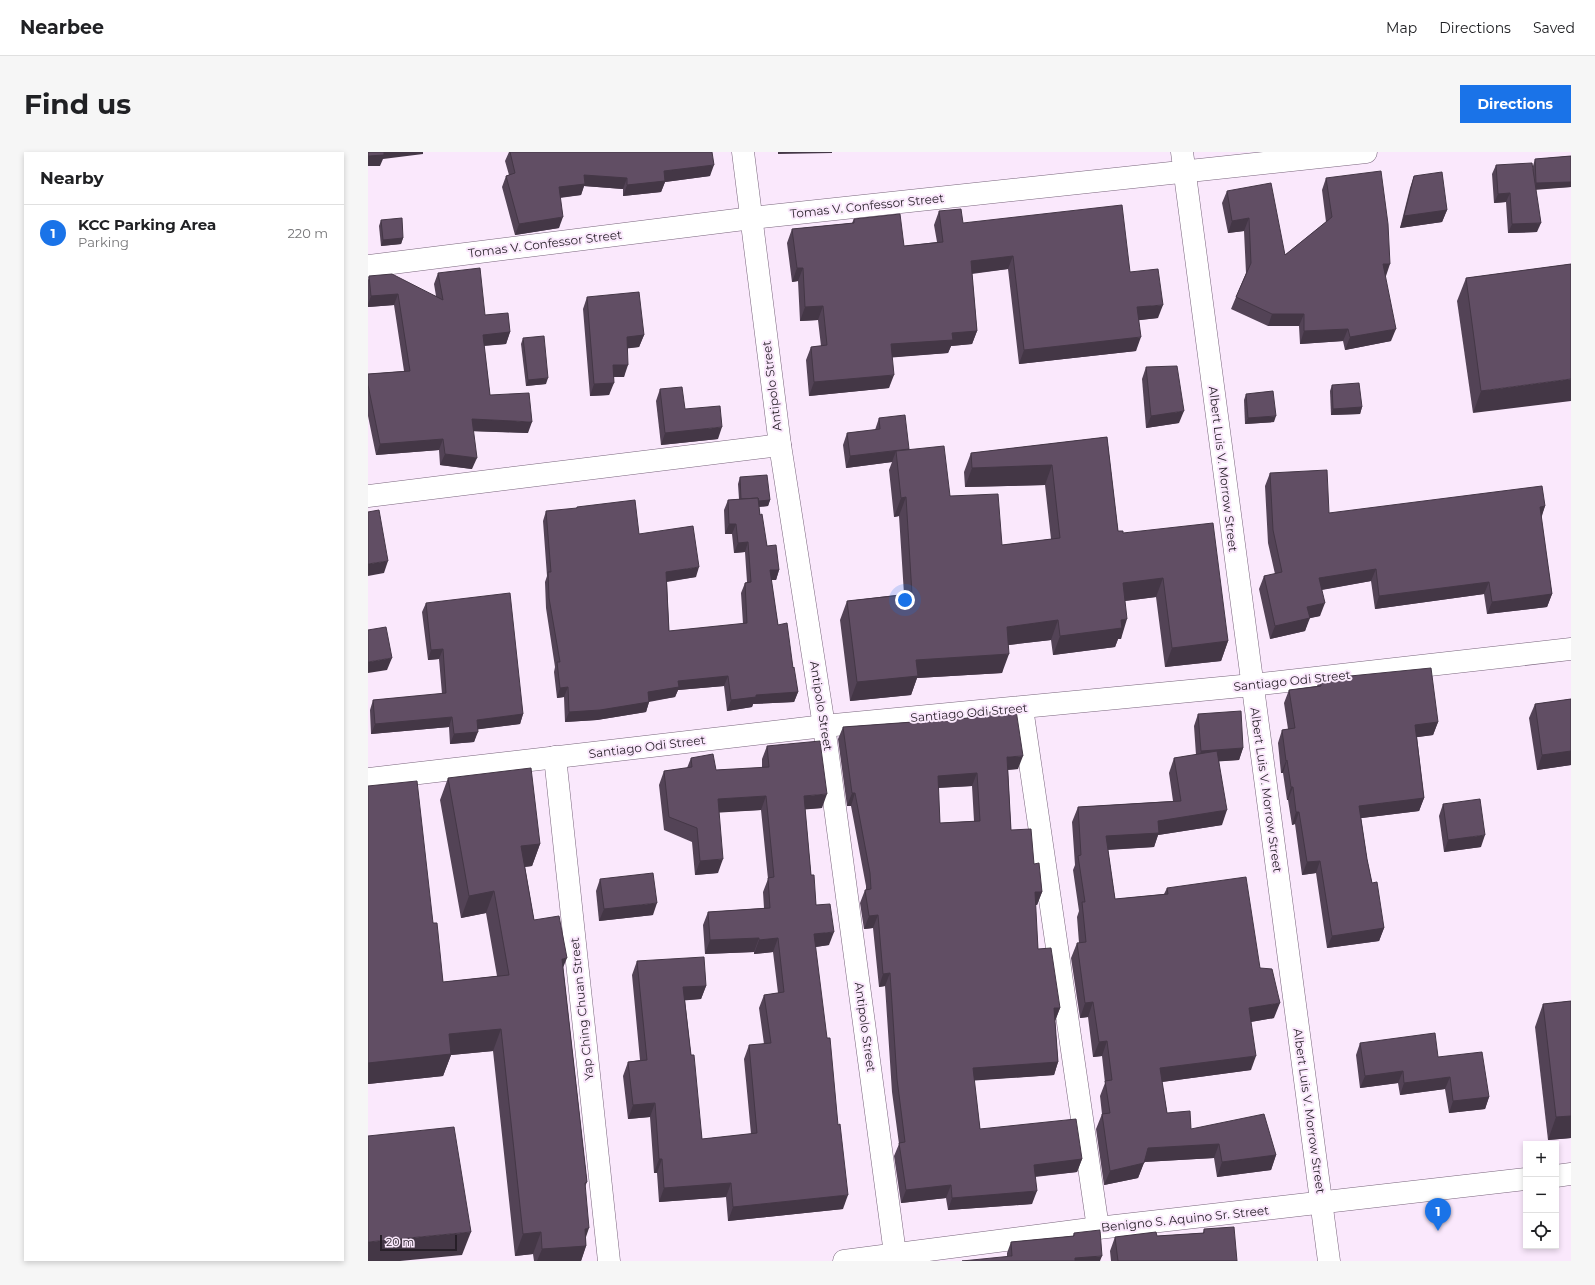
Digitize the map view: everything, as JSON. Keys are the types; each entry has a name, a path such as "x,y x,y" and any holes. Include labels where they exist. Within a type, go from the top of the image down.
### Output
{"street":[{"name":"Antipolo Street","path":"743,152 780,445 824,726 896,1258"},
{"name":"Tomas V. Confessor Street","path":"368,266 1183,162 1366,152"},
{"name":"Albert Luis V. Morrow Street","path":"1183,162 1329,1261"},
{"path":"368,496 780,445"},
{"name":"Santiago Odi Street","path":"368,779 824,726 1252,685 1571,649"},
{"path":"1022,708 1098,1228"},
{"name":"Yap Ching Chuan Street","path":"555,757 609,1261"},
{"path":"1559,1176 1571,1174"},
{"name":"Benigno S. Aquino Sr. Street","path":"844,1261 896,1258 1098,1228 1322,1204 1523,1179"}],"building":[{"path":"368,152 384,152 384,155 368,156"},
{"path":"510,152 712,152 714,165 664,171 665,181 627,185 627,178 584,175 585,184 559,187 563,217 519,224 506,176 515,173"},
{"path":"1571,156 1571,182 1536,183 1535,159"},
{"path":"1532,163 1541,223 1512,224 1510,193 1498,194 1496,165"},
{"path":"1381,171 1388,224 1390,264 1383,264 1396,329 1350,337 1348,329 1304,331 1304,314 1272,314 1236,297 1251,263 1249,218 1232,221 1227,191 1271,183 1285,255 1332,217 1326,178"},
{"path":"1442,172 1447,210 1404,216 1414,176"},
{"path":"1122,205 1130,272 1158,269 1163,305 1137,307 1141,337 1024,350 1013,256 971,261 977,331 952,333 953,340 891,344 894,375 814,382 811,347 827,345 823,306 805,307 803,268 797,268 792,229 854,223 854,219 900,214 904,246 943,242 939,211 961,209 963,223"},
{"path":"402,218 403,238 383,240 381,220"},
{"path":"1571,264 1571,379 1481,391 1466,278"},
{"path":"480,268 485,315 508,313 510,332 483,335 490,395 529,393 532,422 472,419 477,458 445,454 443,439 380,444 368,385 368,374 410,371 398,294 371,296 369,276 392,274 443,300 438,273"},
{"path":"639,292 644,335 627,337 628,365 613,365 614,383 594,384 587,297"},
{"path":"544,336 548,378 528,380 523,338"},
{"path":"1177,366 1184,411 1151,416 1146,367"},
{"path":"1359,383 1362,407 1333,409 1332,385"},
{"path":"682,387 685,409 720,406 722,427 665,433 660,389"},
{"path":"1273,391 1276,416 1248,418 1246,394"},
{"path":"905,415 909,449 850,456 847,433 880,429 879,418"},
{"path":"1107,437 1118,531 1123,531 1123,533 1213,523 1228,641 1172,648 1163,578 1123,583 1127,619 1121,620 1122,628 1060,636 1058,620 1007,627 1009,654 916,660 918,676 857,682 847,601 912,594 906,497 901,498 896,451 944,446 950,496 998,494 1002,545 1060,538 1052,465 972,468 971,453"},
{"path":"1327,470 1329,513 1542,486 1545,506 1540,507 1552,594 1492,602 1489,582 1379,596 1376,569 1319,578 1325,603 1307,607 1310,618 1275,626 1264,576 1282,572 1273,530 1270,473"},
{"path":"767,475 770,500 759,501 758,498 741,499 740,477"},
{"path":"758,498 767,546 776,545 779,570 770,570 778,625 787,623 798,692 756,695 756,697 731,700 728,676 678,681 679,687 648,692 649,702 600,710 569,712 568,687 560,688 557,662 560,662 549,598 548,572 551,572 546,511 635,500 639,534 693,526 699,567 666,572 669,631 747,623 745,583 751,582 748,542 738,543 736,524 729,524 728,500"},
{"path":"379,510 388,561 368,564 368,512"},
{"path":"510,593 523,714 477,720 478,732 454,734 452,717 375,724 373,700 446,693 443,649 431,650 426,603"},
{"path":"386,627 392,658 368,662 368,630"},
{"path":"1431,668 1438,722 1415,725 1424,798 1359,806 1367,859 1372,883 1377,882 1384,928 1332,936 1320,861 1307,862 1299,812 1296,812 1293,787 1291,787 1287,760 1286,761 1282,730 1295,728 1289,690 1321,686 1320,679"},
{"path":"1571,699 1571,751 1542,755 1535,704"},
{"path":"1016,710 1023,756 1007,757 1011,830 1031,829 1034,864 1039,863 1042,892 1035,892 1038,949 1051,948 1060,1008 1054,1008 1058,1062 973,1068 980,1129 1076,1119 1082,1159 1034,1165 1037,1191 952,1198 951,1185 906,1190 899,1143 905,1142 897,1079 890,973 883,974 878,915 869,916 865,890 871,889 870,873 855,793 852,793 843,727 969,718 969,714","holes":["977,773 980,821 940,823 938,776"]},
{"path":"1241,711 1243,748 1201,751 1198,714"},
{"path":"820,741 827,794 804,796 811,875 814,875 816,905 830,904 834,932 814,934 827,1038 830,1038 838,1125 840,1124 848,1195 733,1207 731,1183 664,1188 662,1159 659,1159 655,1103 633,1105 628,1062 647,1060 637,961 704,957 706,986 683,987 691,1055 694,1055 702,1139 757,1133 749,1045 771,1043 764,995 784,992 778,938 759,940 759,938 710,940 708,912 770,908 768,878 774,877 766,796 718,799 723,859 700,861 697,828 669,817 664,771 692,767 691,758 713,754 716,770 769,767 767,746"},
{"path":"1217,751 1227,810 1158,821 1159,833 1106,836 1115,899 1168,894 1167,888 1246,877 1260,968 1272,969 1280,1003 1249,1008 1256,1056 1160,1068 1167,1113 1190,1111 1191,1129 1264,1114 1276,1155 1222,1162 1219,1144 1148,1148 1144,1163 1110,1171 1102,1114 1110,1113 1105,1081 1112,1080 1107,1041 1099,1042 1093,1002 1085,1003 1077,943 1086,942 1082,902 1085,902 1078,856 1081,855 1078,807 1181,801 1174,758"},
{"path":"531,768 540,844 521,846 534,920 559,916 567,958 562,959 587,1182 585,1183 589,1228 585,1229 586,1246 542,1249 541,1232 523,1234 501,1029 449,1034 451,1054 368,1063 368,786 417,781 433,923 437,923 443,982 509,975 494,891 469,896 448,778"},
{"path":"1480,799 1485,835 1448,840 1443,804"},
{"path":"653,873 657,903 604,909 600,879"},
{"path":"1571,1001 1571,1116 1556,1117 1543,1004"},
{"path":"1435,1033 1438,1057 1482,1052 1489,1097 1453,1101 1450,1077 1404,1083 1403,1071 1365,1076 1360,1043"},
{"path":"454,1127 471,1232 368,1242 368,1136"},
{"path":"1234,1227 1237,1261 1118,1261 1115,1237 1156,1232 1157,1236 1204,1233 1204,1229"},
{"path":"1100,1230 1102,1256 1075,1258 1075,1261 962,1261 1012,1256 1011,1242 1074,1236 1074,1233"}],"place":[{"name":"KCC Parking Area","path":"1438,1231"}]}
